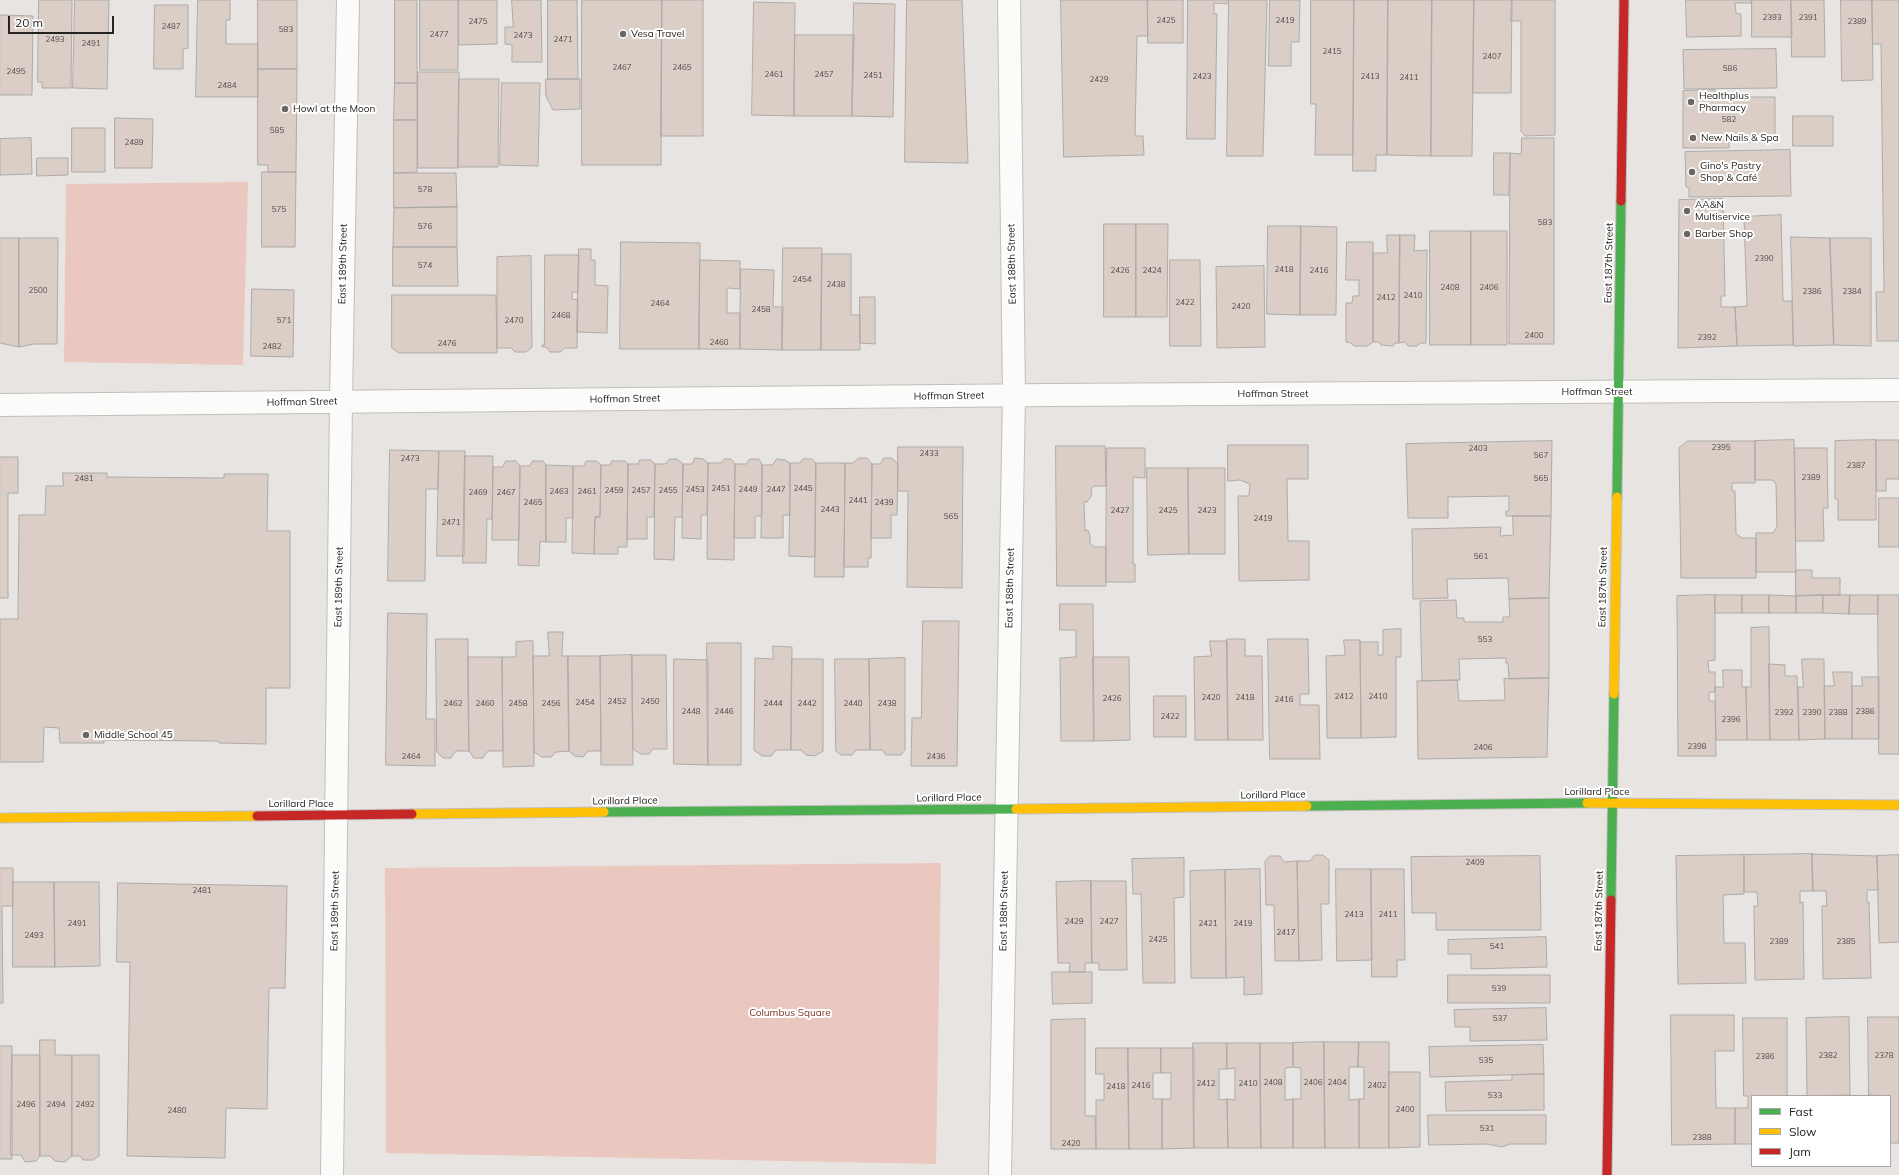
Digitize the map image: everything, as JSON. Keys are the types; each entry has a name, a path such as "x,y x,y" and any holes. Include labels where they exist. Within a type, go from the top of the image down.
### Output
{"street":[{"name":"East 189th Street","path":"332,1175 341,402 348,0"},
{"name":"East 188th Street","path":"1000,1175 1014,395 1009,0"},
{"name":"East 187th Street","path":"1607,1175 1617,392 1624,0"},
{"name":"Hoffman Street","path":"0,405 1014,395 1899,390"},
{"name":"Lorillard Place","path":"0,818 1612,803 1899,805"}],"green space":[{"path":"248,182 243,365 64,362 66,184"},
{"name":"Columbus Square","path":"941,863 936,1164 386,1153 385,868"}],"building":[{"path":"39,0 72,0 71,88 42,88 42,82 38,82"},
{"path":"75,0 109,0 107,89 73,88"},
{"path":"198,0 230,0 230,20 226,20 226,44 258,44 258,97 196,97"},
{"path":"258,0 297,0 297,69 258,69"},
{"path":"395,0 417,0 417,83 395,83"},
{"path":"420,0 458,0 458,70 420,70"},
{"path":"459,0 497,0 497,44 459,45"},
{"path":"512,0 541,0 542,62 512,62 512,45 505,44 505,27 513,27"},
{"path":"548,0 577,0 578,79 548,79"},
{"path":"582,0 662,0 661,165 582,165"},
{"path":"662,0 703,0 703,136 661,136"},
{"path":"907,0 962,0 968,163 905,162"},
{"path":"1061,0 1147,0 1148,36 1137,36 1135,136 1143,136 1144,155 1064,157"},
{"path":"1148,0 1183,0 1183,43 1148,43"},
{"path":"1188,0 1227,0 1227,4 1214,3 1214,14 1217,14 1215,139 1187,139"},
{"path":"1229,0 1267,0 1263,156 1227,156"},
{"path":"1270,0 1300,0 1299,42 1291,42 1291,66 1269,66"},
{"path":"1311,0 1354,0 1353,155 1315,155 1316,104 1311,104"},
{"path":"1354,0 1388,0 1387,155 1376,155 1376,171 1353,171"},
{"path":"1388,0 1432,0 1431,156 1387,155"},
{"path":"1432,0 1474,0 1472,156 1431,156"},
{"path":"1474,0 1512,0 1511,93 1473,93"},
{"path":"1512,0 1555,0 1555,135 1525,136 1521,131 1521,21 1511,21"},
{"path":"1686,0 1751,0 1751,3 1735,3 1736,13 1741,14 1741,36 1687,37"},
{"path":"1752,0 1791,0 1792,37 1752,37"},
{"path":"1791,0 1824,0 1825,57 1792,57"},
{"path":"1841,0 1872,0 1873,80 1842,81"},
{"path":"1872,0 1899,0 1899,341 1877,341 1876,292 1884,292 1881,44 1873,44"},
{"path":"754,2 795,3 794,116 752,115"},
{"path":"854,3 895,4 893,117 852,116"},
{"path":"155,5 188,5 188,48 183,49 183,69 154,69"},
{"path":"0,15 33,16 32,95 0,95"},
{"path":"795,35 854,35 852,116 794,116"},
{"path":"1776,49 1777,88 1684,89 1683,50"},
{"path":"258,69 297,69 296,172 268,172 268,165 258,165"},
{"path":"418,72 459,72 458,168 418,168"},
{"path":"459,79 499,79 498,167 458,167"},
{"path":"546,79 580,79 580,109 553,110 546,96"},
{"path":"395,83 417,83 417,120 394,120"},
{"path":"502,83 540,83 538,166 500,165"},
{"path":"1715,90 1715,94 1718,97 1775,97 1775,142 1729,142 1729,148 1683,148 1683,91"},
{"path":"1793,116 1833,116 1833,146 1793,146"},
{"path":"115,118 153,119 152,168 115,168"},
{"path":"394,120 417,120 417,172 394,173"},
{"path":"72,128 105,128 105,172 72,172"},
{"path":"31,138 32,174 0,175 0,139"},
{"path":"1522,138 1554,138 1554,344 1509,344 1510,153 1521,154"},
{"path":"1790,150 1791,196 1689,197 1689,188 1686,187 1685,152"},
{"path":"1494,153 1510,153 1509,195 1494,195"},
{"path":"37,158 68,158 68,175 37,176"},
{"path":"262,172 296,172 295,247 262,247"},
{"path":"394,173 456,173 457,207 394,208"},
{"path":"1723,199 1725,296 1721,296 1721,307 1735,307 1737,346 1678,348 1679,200"},
{"path":"457,207 457,247 393,247 394,208"},
{"path":"1781,215 1783,301 1792,301 1793,345 1737,346 1735,307 1747,306 1744,217"},
{"path":"1104,224 1136,224 1136,317 1104,317"},
{"path":"1136,224 1168,224 1167,317 1136,317"},
{"path":"1268,226 1301,226 1300,315 1267,314"},
{"path":"1301,226 1337,227 1336,315 1300,315"},
{"path":"1430,231 1471,231 1471,345 1430,345"},
{"path":"1471,231 1507,231 1507,345 1471,345"},
{"path":"1387,235 1400,235 1399,343 1395,343 1393,346 1381,345 1378,342 1373,342 1373,253 1387,253"},
{"path":"1400,235 1415,235 1414,251 1427,250 1426,343 1421,343 1417,346 1408,346 1405,342 1399,343"},
{"path":"1791,237 1830,238 1834,345 1794,346"},
{"path":"0,238 19,238 19,347 0,343"},
{"path":"19,238 58,238 57,344 34,344 19,347"},
{"path":"1830,238 1871,238 1871,346 1834,345"},
{"path":"621,242 700,243 699,349 620,349"},
{"path":"1347,242 1373,242 1373,342 1367,346 1354,346 1351,343 1346,342 1346,303 1352,303 1353,296 1359,296 1359,280 1346,280"},
{"path":"393,247 457,247 458,286 393,286"},
{"path":"783,248 822,248 821,350 782,350"},
{"path":"579,249 591,249 591,260 595,260 595,285 608,286 607,333 577,332"},
{"path":"822,254 851,254 851,315 860,315 860,350 821,350"},
{"path":"545,255 579,255 578,292 572,292 572,299 578,300 577,348 565,348 560,352 550,352 546,347 542,347 542,345 544,345"},
{"path":"531,256 532,347 526,352 515,352 511,348 497,348 497,257"},
{"path":"700,260 740,261 740,289 727,288 727,313 740,313 740,349 699,349"},
{"path":"1170,260 1200,260 1201,346 1170,346"},
{"path":"1264,266 1265,347 1217,348 1216,267"},
{"path":"741,269 774,270 773,307 783,307 782,350 740,349"},
{"path":"252,289 294,290 293,357 251,356"},
{"path":"392,295 496,295 497,353 399,353 392,348"},
{"path":"860,297 875,297 875,344 860,343"},
{"path":"1794,440 1796,572 1756,572 1756,533 1773,533 1777,527 1776,484 1772,480 1755,480 1755,441"},
{"path":"1876,440 1899,440 1899,479 1886,479 1886,491 1877,491"},
{"path":"1876,440 1876,520 1838,520 1838,499 1835,499 1835,441"},
{"path":"1552,441 1551,516 1506,516 1506,511 1509,511 1509,496 1448,497 1448,518 1408,518 1406,444"},
{"path":"1688,441 1755,441 1755,483 1732,483 1732,491 1735,491 1736,534 1742,538 1756,538 1756,578 1681,578 1679,448"},
{"path":"1228,445 1308,445 1308,479 1287,479 1288,541 1309,541 1309,580 1239,581 1238,496 1249,496 1250,484 1240,480 1228,481"},
{"path":"1056,446 1105,446 1106,486 1094,486 1091,490 1092,495 1087,502 1084,502 1085,531 1088,530 1090,543 1094,547 1106,547 1106,586 1057,586"},
{"path":"898,447 963,447 962,588 907,587 908,491 898,491"},
{"path":"1107,448 1145,448 1145,478 1133,477 1133,564 1135,564 1135,582 1106,582"},
{"path":"1795,448 1827,448 1828,508 1823,508 1824,541 1796,541"},
{"path":"390,450 439,451 438,489 426,489 425,581 388,581"},
{"path":"439,451 465,451 464,556 437,556"},
{"path":"465,456 493,456 492,519 487,519 486,563 463,563"},
{"path":"0,457 18,457 18,493 8,493 8,598 0,598"},
{"path":"695,458 703,459 708,463 707,515 701,515 701,539 682,538 683,464 692,464"},
{"path":"859,458 867,458 872,464 871,558 868,558 868,567 844,567 845,463 853,463"},
{"path":"884,458 892,458 898,464 897,515 891,515 891,538 871,538 872,464 880,464"},
{"path":"670,459 677,459 683,464 682,517 675,517 674,560 654,559 655,464 665,464"},
{"path":"725,459 731,459 735,464 734,560 707,559 708,463 720,463"},
{"path":"750,459 759,459 762,465 762,516 755,516 755,538 734,538 735,464 746,464"},
{"path":"777,459 785,460 790,463 790,515 783,515 783,538 761,538 762,465 772,465"},
{"path":"803,459 812,459 816,463 815,557 789,556 790,463 800,463"},
{"path":"640,460 651,460 655,464 654,517 647,517 647,539 627,539 628,464 638,464"},
{"path":"506,461 516,461 520,466 519,540 492,540 493,467 502,467"},
{"path":"533,461 543,461 546,465 546,542 540,541 539,566 518,565 520,466 529,466"},
{"path":"587,461 596,461 601,465 600,517 595,517 594,554 572,553 573,466 583,466"},
{"path":"612,461 625,461 628,464 627,547 618,547 618,554 594,554 595,517 600,517 601,465 610,465"},
{"path":"816,463 845,463 844,577 815,577"},
{"path":"546,465 573,466 573,518 566,518 566,542 546,542"},
{"path":"1147,468 1188,468 1189,554 1148,555"},
{"path":"1188,468 1225,468 1225,554 1189,554"},
{"path":"63,473 107,473 107,477 224,478 224,474 268,474 267,531 290,531 290,688 266,688 266,744 219,743 218,741 104,740 104,743 60,743 59,728 44,727 43,762 0,762 0,619 18,619 19,515 45,515 46,486 63,486"},
{"path":"1879,498 1899,498 1899,547 1879,547"},
{"path":"1513,516 1551,516 1549,598 1509,599 1508,578 1447,579 1448,598 1413,599 1412,529 1501,527 1500,536 1513,535"},
{"path":"1796,570 1812,570 1812,578 1840,578 1840,595 1796,596"},
{"path":"1715,595 1715,660 1708,661 1709,672 1715,672 1715,692 1709,692 1709,701 1715,701 1716,756 1678,756 1677,596"},
{"path":"1715,595 1742,595 1742,613 1715,613"},
{"path":"1742,595 1769,595 1769,613 1742,613"},
{"path":"1769,595 1796,596 1796,613 1769,613"},
{"path":"1823,595 1823,613 1796,613 1796,596"},
{"path":"1823,595 1850,595 1849,614 1823,613"},
{"path":"1850,595 1878,595 1878,614 1849,614"},
{"path":"1878,595 1899,595 1899,754 1879,754"},
{"path":"1549,598 1549,678 1509,679 1508,663 1506,663 1506,658 1459,659 1460,680 1422,681 1420,601 1456,600 1457,618 1464,618 1464,622 1503,622 1503,617 1510,617 1509,599"},
{"path":"1060,604 1093,604 1094,741 1061,741 1060,658 1076,657 1076,630 1060,630"},
{"path":"388,613 427,614 426,719 435,719 435,766 386,765"},
{"path":"923,621 959,621 957,766 911,766 912,718 921,718"},
{"path":"1769,627 1770,740 1747,740 1746,687 1751,687 1751,628"},
{"path":"1401,629 1401,657 1396,657 1396,737 1361,738 1360,642 1378,642 1378,655 1383,655 1383,630"},
{"path":"548,632 563,632 562,656 568,656 569,751 556,752 551,757 542,757 534,752 533,656 549,656"},
{"path":"436,639 468,639 469,751 456,751 451,758 443,758 437,752"},
{"path":"1227,639 1245,639 1245,656 1262,656 1263,740 1228,740"},
{"path":"1268,639 1308,639 1309,694 1300,694 1300,705 1319,705 1320,759 1270,759"},
{"path":"1344,640 1360,640 1361,738 1327,738 1326,656 1345,655"},
{"path":"533,641 534,766 503,767 502,657 516,657 516,642"},
{"path":"1210,641 1227,641 1228,740 1195,740 1194,657 1211,656"},
{"path":"707,643 741,643 741,765 708,765"},
{"path":"773,646 792,647 791,750 776,750 771,756 762,756 754,750 755,658 773,659"},
{"path":"632,655 666,655 667,749 653,749 649,754 641,754 633,749"},
{"path":"632,655 633,765 601,765 600,656"},
{"path":"568,656 600,656 601,751 588,751 583,757 575,756 569,751"},
{"path":"468,657 502,657 503,751 488,751 483,758 474,758 469,751"},
{"path":"1093,657 1129,657 1130,740 1094,741"},
{"path":"905,658 905,750 901,755 886,755 882,750 870,750 869,659"},
{"path":"674,659 708,660 708,765 674,764"},
{"path":"792,659 823,659 823,751 815,756 806,755 801,750 791,750"},
{"path":"835,659 869,659 870,750 856,750 852,755 841,755 836,751"},
{"path":"1802,659 1824,659 1825,739 1799,740 1798,687 1803,687"},
{"path":"1769,664 1785,665 1785,676 1797,676 1799,740 1770,740"},
{"path":"1723,670 1742,670 1742,687 1746,687 1747,740 1716,740 1715,687 1723,687"},
{"path":"1833,672 1852,672 1852,739 1825,739 1824,686 1834,686"},
{"path":"1862,677 1879,677 1879,739 1852,739 1852,686 1862,686"},
{"path":"1549,678 1547,757 1418,759 1417,681 1457,680 1459,701 1505,700 1504,679"},
{"path":"1154,696 1186,696 1186,737 1154,737"},
{"path":"1812,854 1877,856 1878,890 1867,890 1867,902 1869,902 1871,978 1823,979 1822,906 1827,906 1826,891 1813,891"},
{"path":"1812,854 1813,891 1800,891 1800,903 1803,902 1804,979 1755,980 1754,906 1758,906 1757,892 1744,892 1744,855"},
{"path":"1315,855 1323,855 1329,860 1329,904 1321,904 1322,960 1299,961 1297,861 1310,861"},
{"path":"1744,855 1744,894 1723,895 1724,943 1745,943 1746,983 1678,984 1676,856"},
{"path":"1899,855 1899,942 1879,943 1877,856"},
{"path":"1270,856 1280,856 1284,862 1297,861 1299,961 1275,961 1274,905 1266,905 1265,862"},
{"path":"1540,856 1541,930 1436,930 1436,913 1412,913 1411,857"},
{"path":"1184,858 1184,897 1174,898 1175,983 1143,983 1141,894 1133,894 1132,859"},
{"path":"0,868 13,868 13,906 2,906 3,1003 0,1003"},
{"path":"1260,869 1262,994 1244,995 1244,977 1226,978 1225,870"},
{"path":"1336,869 1371,869 1372,960 1337,961"},
{"path":"1371,869 1404,869 1405,960 1397,960 1397,977 1372,977"},
{"path":"1225,870 1226,978 1191,978 1190,871"},
{"path":"1091,881 1126,881 1127,970 1099,970 1099,963 1092,963"},
{"path":"1091,881 1092,963 1085,963 1085,972 1069,972 1070,963 1058,963 1056,882"},
{"path":"13,882 54,882 55,967 13,967"},
{"path":"54,882 99,882 100,966 55,967"},
{"path":"118,883 287,886 285,988 269,988 267,1109 226,1108 225,1158 127,1156 130,962 117,962"},
{"path":"1546,937 1547,967 1471,969 1471,954 1448,954 1448,940"},
{"path":"1052,972 1092,972 1092,1003 1053,1004"},
{"path":"1448,975 1550,975 1550,1003 1448,1003"},
{"path":"1546,1008 1547,1040 1470,1041 1470,1027 1455,1027 1454,1010"},
{"path":"1671,1015 1734,1015 1734,1051 1715,1051 1716,1108 1735,1108 1735,1144 1672,1145"},
{"path":"1849,1017 1850,1095 1807,1095 1806,1018"},
{"path":"1868,1017 1899,1017 1899,1143 1891,1143 1891,1095 1869,1095"},
{"path":"1743,1018 1787,1018 1787,1095 1751,1095 1751,1144 1735,1144 1735,1108 1748,1108 1748,1096 1744,1096"},
{"path":"1085,1019 1085,1116 1095,1116 1096,1149 1051,1149 1051,1020"},
{"path":"40,1040 55,1040 55,1055 72,1055 72,1156 65,1162 55,1161 50,1156 40,1156"},
{"path":"1324,1042 1359,1042 1358,1067 1349,1067 1349,1100 1359,1099 1359,1148 1325,1148"},
{"path":"1324,1042 1325,1148 1293,1148 1293,1099 1301,1099 1301,1068 1293,1067 1293,1043"},
{"path":"1359,1042 1389,1042 1389,1148 1359,1148 1359,1099 1364,1099 1364,1067 1358,1067"},
{"path":"1193,1043 1227,1043 1227,1069 1219,1069 1219,1100 1227,1099 1228,1148 1194,1148"},
{"path":"1227,1043 1260,1043 1261,1148 1228,1148 1227,1099 1235,1100 1235,1068 1227,1069"},
{"path":"1260,1043 1293,1043 1293,1067 1285,1068 1285,1100 1293,1099 1293,1148 1261,1148"},
{"path":"1543,1045 1544,1074 1430,1077 1429,1047"},
{"path":"0,1046 12,1046 12,1159 0,1159"},
{"path":"1096,1048 1128,1048 1129,1149 1096,1149 1096,1100 1104,1100 1104,1074 1096,1074"},
{"path":"1128,1048 1161,1048 1161,1073 1153,1073 1153,1099 1162,1099 1162,1149 1129,1149"},
{"path":"1161,1048 1194,1048 1194,1148 1162,1149 1162,1099 1171,1099 1171,1073 1161,1073"},
{"path":"12,1055 40,1055 40,1156 36,1161 25,1162 21,1155 11,1155"},
{"path":"72,1055 99,1055 99,1156 93,1160 83,1160 80,1156 72,1156"},
{"path":"1389,1072 1420,1072 1420,1147 1389,1148"},
{"path":"1544,1074 1544,1110 1446,1111 1445,1082 1512,1080 1512,1075"},
{"path":"1428,1115 1546,1115 1546,1144 1510,1144 1502,1147 1487,1144 1429,1145"}],"traffic: fast":[{"path":"1617,497 1621,201"},
{"path":"1611,900 1614,694"},
{"path":"1307,806 1587,803"},
{"path":"604,812 1016,809"}],"traffic: slow":[{"path":"1614,694 1617,497"},
{"path":"1587,803 1899,805"},
{"path":"1016,809 1307,806"},
{"path":"412,814 604,812"},
{"path":"0,818 257,816"}],"traffic: jam":[{"path":"1621,201 1624,0"},
{"path":"257,816 412,814"},
{"path":"1607,1175 1611,900"}],"place":[{"name":"Vesa Travel","path":"623,34"},
{"name":"Healthplus Pharmacy","path":"1691,102"},
{"name":"Howl at the Moon","path":"285,109"},
{"name":"New Nails & Spa","path":"1693,138"},
{"name":"Gino's Pastry Shop & Café","path":"1692,172"},
{"name":"AA&N Multiservice","path":"1687,211"},
{"name":"Barber Shop","path":"1687,234"},
{"name":"Middle School 45","path":"86,735"}]}
